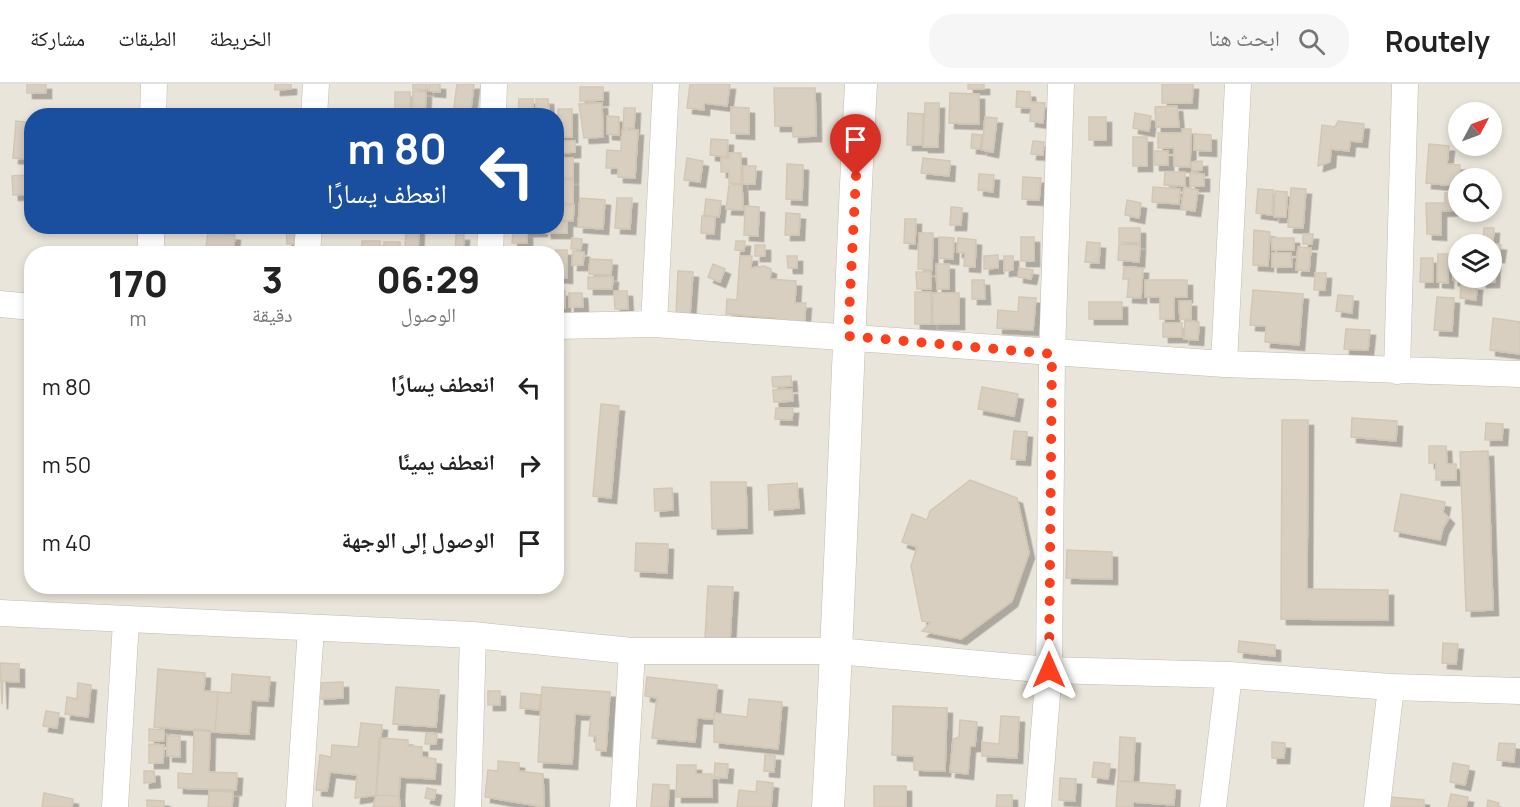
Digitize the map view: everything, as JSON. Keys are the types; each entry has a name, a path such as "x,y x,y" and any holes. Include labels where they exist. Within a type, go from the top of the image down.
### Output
{"street":[{"path":"153,108 154,84"},
{"path":"314,108 316,84"},
{"path":"493,108 494,84"},
{"path":"654,324 666,84"},
{"path":"828,807 837,651 848,336 861,84"},
{"path":"1038,807 1049,670 1052,354 1061,84"},
{"path":"1224,364 1238,84"},
{"path":"1397,371 1405,84"},
{"path":"0,304 24,306"},
{"path":"564,326 654,324 848,336 1052,354 1224,364 1520,374"},
{"path":"0,613 126,621 473,635 632,651 837,651 1049,670 1229,675 1391,687 1520,691"},
{"path":"115,807 126,621"},
{"path":"299,807 311,628"},
{"path":"468,807 473,635"},
{"path":"623,807 632,651"},
{"path":"1213,807 1229,675"},
{"path":"1377,807 1391,687"}],"shaded area":[{"path":"0,84 1520,84 1520,807 0,807"}],"building":[{"path":"27,84 46,84 46,93 27,93"},
{"path":"275,84 291,84 291,89 275,90"},
{"path":"413,84 427,84 427,90 413,89"},
{"path":"429,84 440,84 440,92 429,91"},
{"path":"457,84 474,84 471,108 454,108"},
{"path":"690,84 730,84 727,106 704,103 704,110 687,108"},
{"path":"968,84 984,84 984,89 968,89"},
{"path":"1162,84 1193,84 1192,103 1162,103"},
{"path":"580,87 603,87 603,100 580,101"},
{"path":"774,88 815,88 816,136 793,137 793,126 775,126"},
{"path":"413,91 426,92 425,108 412,108"},
{"path":"1017,91 1030,92 1031,102 1045,103 1043,123 1030,121 1031,108 1016,107"},
{"path":"395,92 410,92 410,108 395,108"},
{"path":"950,93 979,94 979,124 949,123"},
{"path":"519,99 533,99 533,108 518,108"},
{"path":"536,99 548,99 549,108 536,108"},
{"path":"602,103 603,137 584,138 579,104"},
{"path":"925,103 939,103 938,147 923,147"},
{"path":"1177,106 1179,127 1156,127 1155,107"},
{"path":"731,107 749,108 749,134 731,133"},
{"path":"624,108 635,108 634,128 623,128"},
{"path":"564,109 572,109 572,137 564,137"},
{"path":"908,113 923,114 922,145 907,145"},
{"path":"1135,113 1151,116 1149,131 1133,128"},
{"path":"607,116 619,117 619,135 607,134"},
{"path":"985,117 997,118 993,152 982,150"},
{"path":"1089,117 1106,117 1106,140 1089,140"},
{"path":"16,121 24,122 24,159 13,158"},
{"path":"1338,121 1364,124 1362,142 1350,141 1349,151 1331,149 1330,162 1318,166 1322,125 1335,127"},
{"path":"1182,129 1191,129 1190,167 1174,166 1174,148 1158,148 1158,133 1182,133"},
{"path":"622,130 638,130 635,178 618,177 618,168 606,168 607,150 621,151"},
{"path":"972,134 982,135 980,149 971,148"},
{"path":"1194,134 1211,135 1211,151 1194,150"},
{"path":"1133,137 1147,137 1147,166 1133,166"},
{"path":"711,139 728,140 727,157 710,155"},
{"path":"564,141 575,141 575,152 564,153"},
{"path":"1033,141 1044,142 1043,155 1031,154"},
{"path":"1429,144 1448,146 1447,164 1460,165 1460,168 1448,168 1448,185 1426,183"},
{"path":"1154,151 1168,151 1168,165 1154,165"},
{"path":"729,153 741,153 741,184 729,183 729,172 721,172 721,158 729,158"},
{"path":"564,158 573,158 573,178 564,178"},
{"path":"687,158 703,161 700,182 684,180"},
{"path":"923,158 950,161 949,176 921,173"},
{"path":"1202,161 1202,170 1192,171 1191,162"},
{"path":"787,164 803,165 802,200 786,199"},
{"path":"743,166 756,166 755,184 743,184"},
{"path":"1165,172 1185,172 1185,186 1164,185"},
{"path":"1190,173 1204,174 1204,186 1190,186"},
{"path":"979,174 994,175 993,192 978,190"},
{"path":"24,175 24,194 13,195 12,176"},
{"path":"1023,177 1041,178 1039,200 1022,199"},
{"path":"564,180 573,180 573,204 564,203"},
{"path":"729,185 742,185 743,210 726,209"},
{"path":"1153,187 1180,189 1179,204 1152,202"},
{"path":"1184,187 1198,190 1195,211 1181,209"},
{"path":"1291,188 1306,189 1303,228 1288,227"},
{"path":"1258,189 1273,190 1272,215 1256,213"},
{"path":"1275,191 1287,192 1286,217 1274,217"},
{"path":"1445,193 1448,193 1448,211 1441,211 1441,235 1427,234 1426,203 1445,203"},
{"path":"580,198 605,200 603,229 578,227"},
{"path":"617,198 632,198 630,229 615,228"},
{"path":"706,199 721,201 719,217 704,215"},
{"path":"1127,200 1141,203 1139,218 1125,215"},
{"path":"564,205 574,205 573,221 564,220"},
{"path":"745,206 759,207 758,236 744,235"},
{"path":"951,207 962,208 961,225 950,225"},
{"path":"786,213 800,214 799,235 785,235"},
{"path":"702,216 715,217 714,234 701,233"},
{"path":"905,219 916,219 915,244 904,243"},
{"path":"564,222 567,222 567,233 564,233"},
{"path":"1119,228 1140,228 1140,243 1119,242"},
{"path":"1484,228 1494,228 1494,234 1484,234"},
{"path":"1254,230 1270,232 1268,266 1253,265"},
{"path":"919,233 933,233 932,270 918,269"},
{"path":"208,234 235,235 234,246 206,246"},
{"path":"286,234 297,234 297,244 287,244"},
{"path":"406,234 419,234 418,246 405,246"},
{"path":"513,234 527,234 527,243 512,243"},
{"path":"1303,234 1313,234 1312,244 1303,244"},
{"path":"456,235 464,235 463,246 455,246"},
{"path":"939,237 954,238 953,259 939,258"},
{"path":"1021,237 1034,237 1034,261 1021,261"},
{"path":"572,238 582,239 581,249 571,249"},
{"path":"958,238 976,240 975,267 964,266 965,253 957,252"},
{"path":"1272,238 1294,238 1294,250 1272,250"},
{"path":"362,241 380,241 380,246 362,246"},
{"path":"736,241 745,241 744,251 735,250"},
{"path":"384,242 400,242 400,246 384,246"},
{"path":"1087,242 1100,243 1099,263 1085,262"},
{"path":"1119,244 1140,245 1139,262 1118,260"},
{"path":"755,245 765,245 765,256 755,256"},
{"path":"1298,247 1311,248 1309,271 1296,270"},
{"path":"564,250 567,250 567,278 564,278"},
{"path":"573,251 584,252 583,265 572,265"},
{"path":"1272,253 1291,253 1292,267 1272,267"},
{"path":"1438,254 1448,254 1448,283 1437,282"},
{"path":"998,255 998,268 984,269 984,256"},
{"path":"740,256 752,256 751,268 764,266 771,269 770,279 796,281 795,303 806,303 804,327 776,324 776,318 726,314 727,299 737,300"},
{"path":"787,256 797,256 797,268 788,268"},
{"path":"1004,256 1013,256 1013,270 1004,271"},
{"path":"1421,258 1433,258 1433,282 1420,282"},
{"path":"590,259 612,260 611,275 589,274"},
{"path":"713,264 725,269 720,282 708,277"},
{"path":"936,264 949,264 949,289 937,289"},
{"path":"1124,267 1143,268 1141,298 1127,297 1129,279 1123,279"},
{"path":"1019,268 1033,270 1031,279 1018,277"},
{"path":"678,271 693,272 690,314 676,314"},
{"path":"916,272 931,272 931,289 917,289"},
{"path":"1315,273 1326,273 1325,290 1314,290"},
{"path":"588,277 613,277 612,289 588,289"},
{"path":"972,280 984,280 985,299 972,299"},
{"path":"1145,280 1187,280 1187,297 1174,297 1174,319 1160,319 1160,297 1145,297"},
{"path":"1461,288 1477,288 1476,300 1460,298"},
{"path":"1253,290 1303,294 1299,345 1265,342 1266,326 1250,325"},
{"path":"614,291 627,291 628,309 615,309"},
{"path":"915,292 931,292 931,324 915,324"},
{"path":"569,293 582,293 583,307 569,307"},
{"path":"933,293 959,293 959,324 933,324"},
{"path":"1338,295 1353,296 1352,313 1336,311"},
{"path":"1019,297 1036,298 1033,330 997,328 998,310 1018,312"},
{"path":"1437,297 1454,298 1452,331 1434,330"},
{"path":"1179,301 1191,301 1191,319 1180,319"},
{"path":"1089,302 1122,302 1122,319 1089,319"},
{"path":"1493,318 1520,322 1520,354 1490,350"},
{"path":"1185,321 1199,322 1198,340 1184,339"},
{"path":"1163,323 1182,323 1182,337 1163,337"},
{"path":"1346,329 1370,330 1368,350 1344,349"},
{"path":"791,376 792,386 773,387 772,377"},
{"path":"982,387 1018,394 1014,416 978,409"},
{"path":"792,389 793,401 774,402 773,390"},
{"path":"601,404 619,406 611,498 593,496"},
{"path":"776,408 793,408 792,420 775,419"},
{"path":"1352,418 1397,421 1396,441 1351,437"},
{"path":"1282,420 1308,420 1307,589 1388,590 1388,620 1281,619"},
{"path":"1486,423 1503,424 1502,440 1485,440"},
{"path":"1014,431 1027,432 1025,460 1011,459"},
{"path":"1429,446 1446,446 1447,464 1456,464 1456,480 1436,480 1436,463 1429,463"},
{"path":"1488,451 1493,610 1466,611 1460,452"},
{"path":"970,480 1017,498 1029,553 1012,601 961,639 922,631 931,622 922,621 911,566 917,547 902,542 912,514 927,520 930,511"},
{"path":"711,482 746,482 747,528 712,529"},
{"path":"797,483 799,508 769,510 768,485"},
{"path":"672,488 673,510 655,511 654,489"},
{"path":"1401,494 1445,502 1443,512 1449,518 1440,540 1394,531"},
{"path":"636,543 668,544 667,573 635,571"},
{"path":"1067,550 1112,552 1112,579 1066,578"},
{"path":"708,586 733,587 730,640 705,638"},
{"path":"1239,641 1275,645 1275,656 1238,652"},
{"path":"1443,643 1458,644 1456,664 1442,663"},
{"path":"0,663 19,664 19,682 3,681 2,704"},
{"path":"158,669 205,673 204,691 218,692 215,732 154,727"},
{"path":"232,674 270,677 268,701 251,700 249,734 215,732 218,692 231,693"},
{"path":"647,677 717,685 714,719 697,718 695,742 652,738 657,698 645,696"},
{"path":"343,682 343,698 319,699 318,683"},
{"path":"78,683 91,685 88,717 65,714 67,697 77,699"},
{"path":"396,687 439,690 436,727 393,724"},
{"path":"542,687 610,692 606,751 596,750 596,736 589,736 591,715 575,714 572,764 538,762"},
{"path":"488,691 500,691 500,705 488,705"},
{"path":"521,693 541,695 539,710 520,708"},
{"path":"749,699 782,702 778,749 714,742 714,713 747,717"},
{"path":"893,706 947,708 945,771 914,770 914,756 892,755"},
{"path":"46,711 59,713 57,728 43,726"},
{"path":"1001,716 1019,717 1017,758 982,756 982,742 999,744"},
{"path":"960,720 977,722 975,746 970,746 968,774 950,772 953,739 959,737"},
{"path":"361,723 382,725 376,795 355,798 357,775 330,772 327,791 316,790 320,755 331,757 332,745 358,747"},
{"path":"149,729 164,730 164,741 149,741"},
{"path":"194,729 210,730 209,772 237,773 236,790 178,788 178,773 193,774"},
{"path":"426,733 437,734 436,744 425,744"},
{"path":"167,736 180,736 180,757 167,756"},
{"path":"1120,737 1135,738 1133,781 1118,781"},
{"path":"379,738 408,740 408,746 422,747 422,757 436,759 435,779 400,777 399,796 376,795"},
{"path":"1272,742 1285,743 1284,758 1272,758"},
{"path":"1499,743 1515,744 1514,762 1497,760"},
{"path":"149,744 164,745 163,763 149,763"},
{"path":"765,755 775,755 774,772 764,771"},
{"path":"498,761 519,763 519,771 543,774 544,807 485,797 488,770 498,771"},
{"path":"1094,762 1110,764 1108,779 1092,777"},
{"path":"715,763 728,764 727,778 714,777"},
{"path":"1453,763 1469,766 1465,785 1450,782"},
{"path":"677,765 696,765 696,774 712,774 712,797 676,797"},
{"path":"144,771 154,771 155,782 144,783"},
{"path":"1060,778 1076,779 1075,801 1059,800"},
{"path":"757,781 773,783 771,807 737,807 739,790 756,792"},
{"path":"1118,781 1175,785 1174,805 1133,802 1133,807 1116,807"},
{"path":"653,784 669,785 668,807 651,807"},
{"path":"874,786 906,786 906,807 874,807"},
{"path":"427,788 436,790 434,800 425,798"},
{"path":"209,791 233,792 232,807 208,807"},
{"path":"44,793 73,799 72,807 42,807"},
{"path":"1451,794 1468,797 1466,807 1448,807"},
{"path":"376,795 399,796 400,807 373,807"},
{"path":"997,795 1012,795 1012,807 996,807"},
{"path":"1390,797 1424,800 1424,807 1390,807"},
{"path":"147,800 164,801 164,807 147,807"},
{"path":"1488,800 1499,803 1498,807 1487,807"}],"route":[{"path":"856,176 848,336 1052,354 1049,670"}]}
